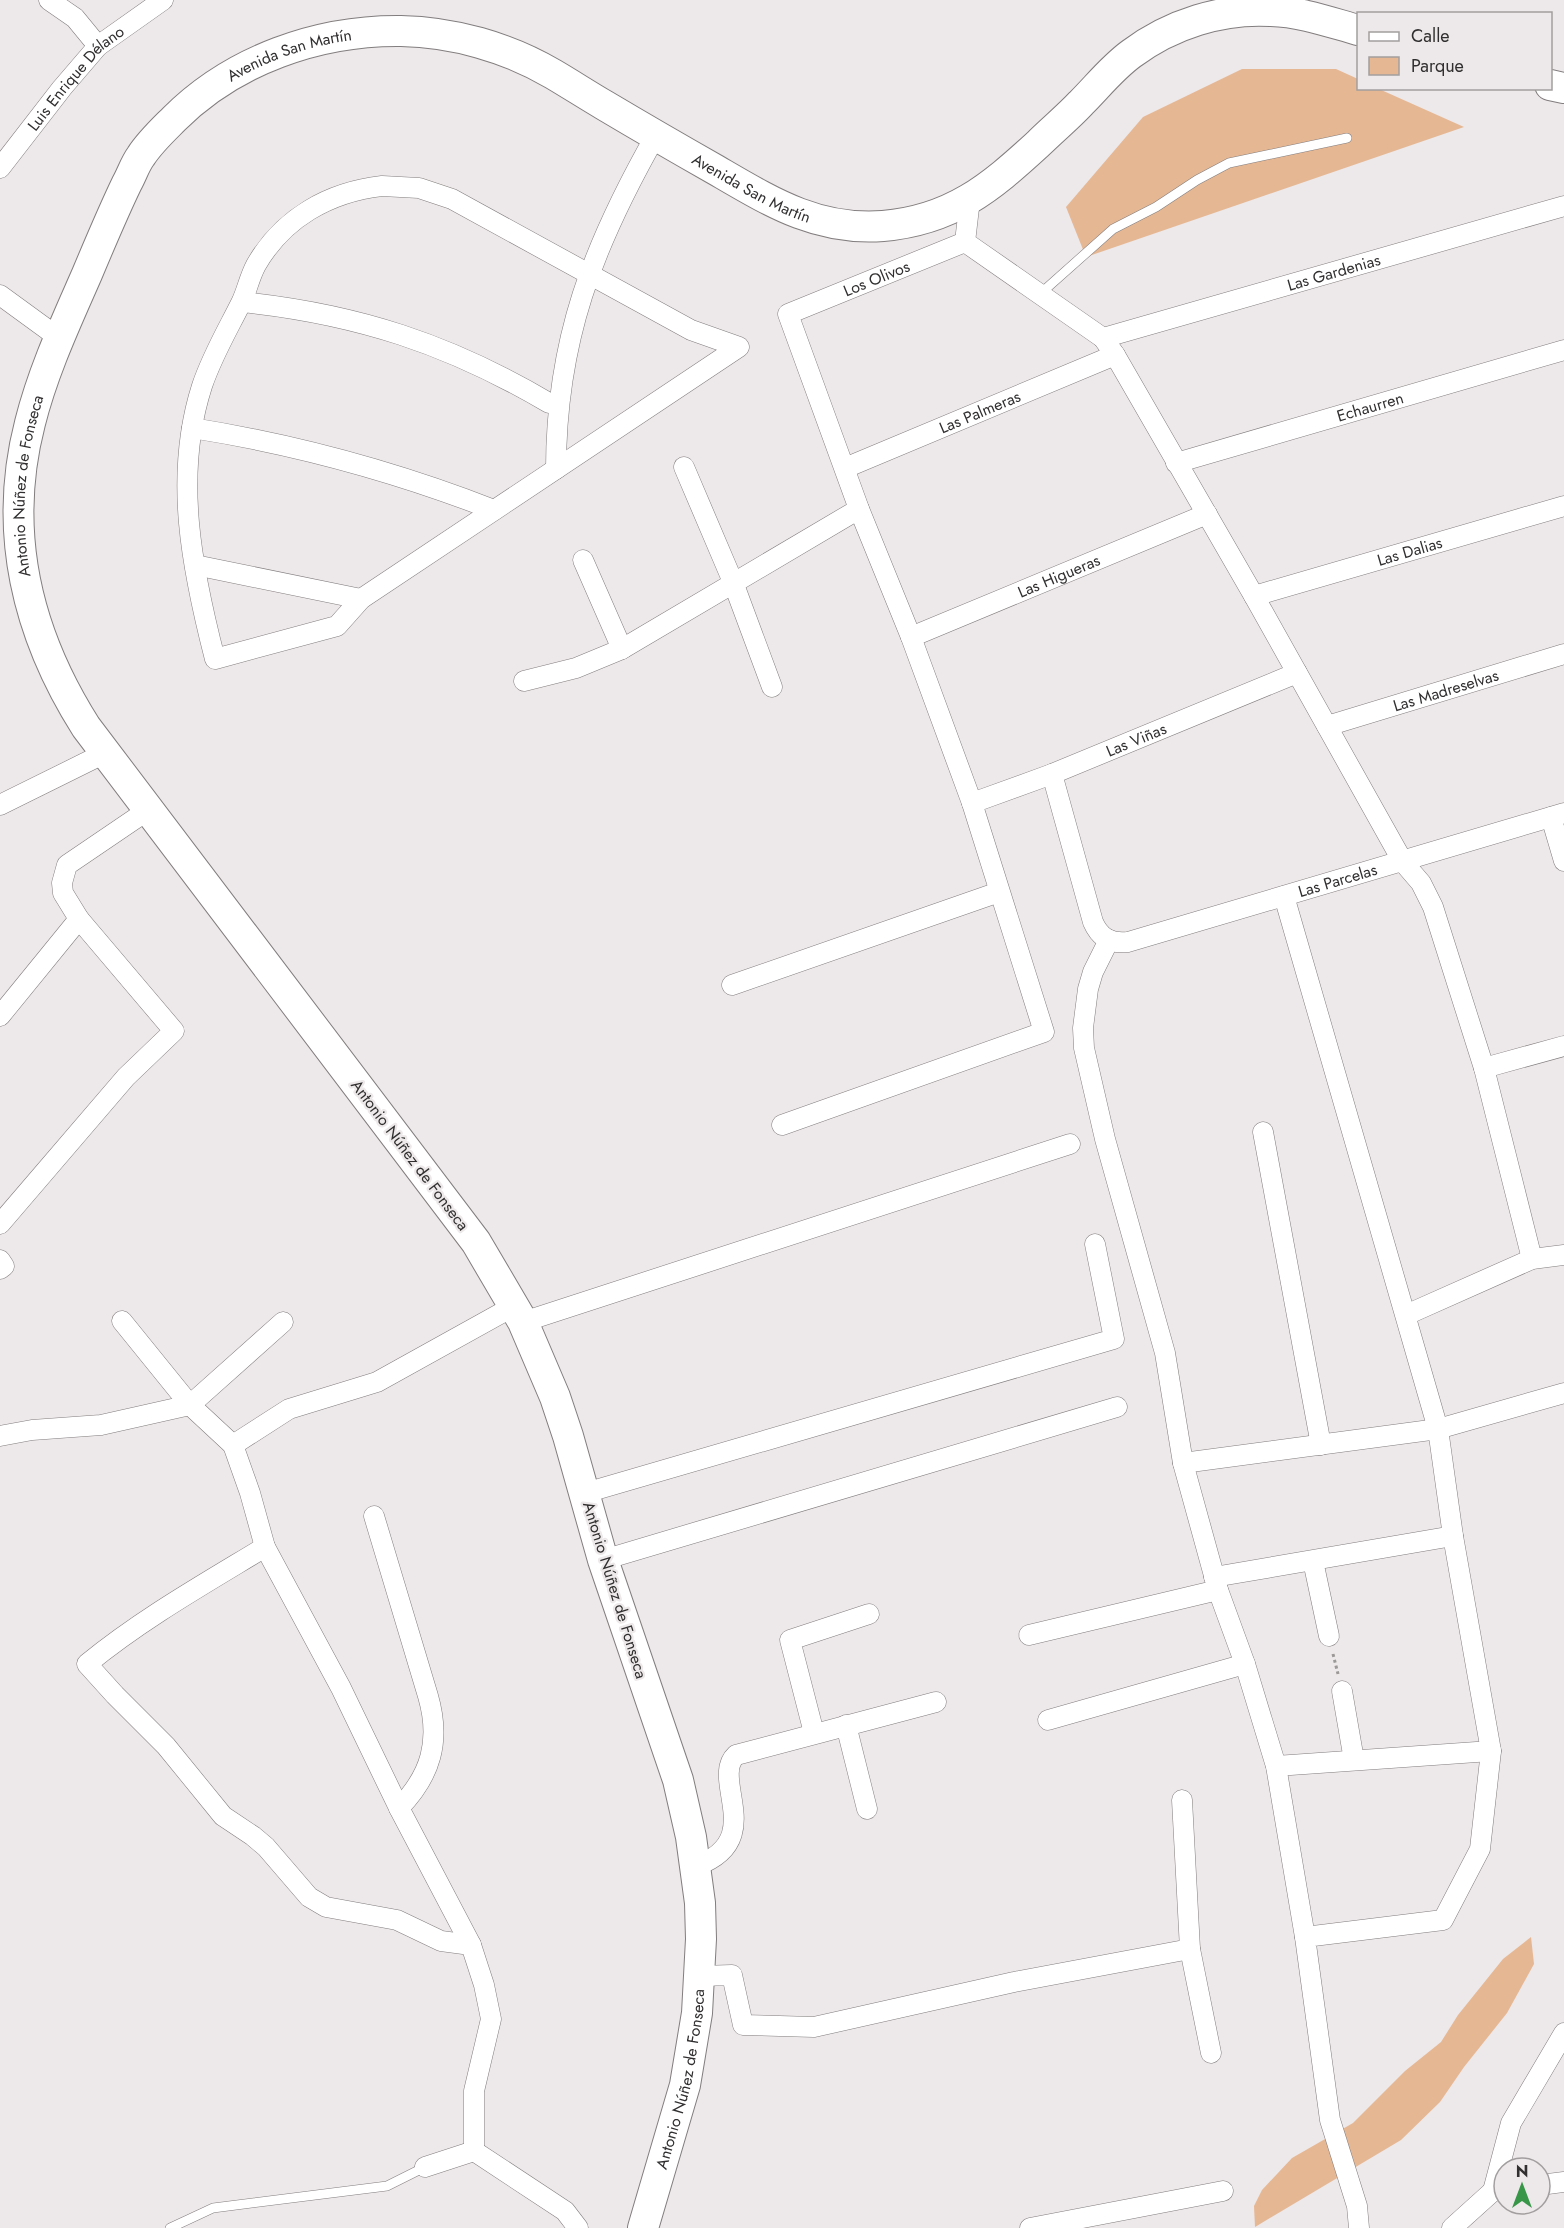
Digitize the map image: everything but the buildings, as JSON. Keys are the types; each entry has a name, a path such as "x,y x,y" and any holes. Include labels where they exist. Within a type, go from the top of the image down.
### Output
{"main road":[{"name":"Avenida San Martín","path":"140,156 181,112 222,82 257,62 314,41 375,32 436,34 496,48 552,73 774,204 816,220 861,226 895,224 928,217 970,200 1000,178 1079,106 1118,64 1144,45 1176,28 1223,14 1272,11 1321,18 1357,29"},
{"name":"Antonio Núñez de Fonseca","path":"140,156 59,338 38,395 23,454 19,496 20,549 32,612 42,643 69,700 105,753 476,1242 518,1314 555,1397 603,1560 678,1780 696,1866 701,1939 694,2040 685,2085 643,2228"}],"street":[{"path":"49,0 75,18 98,46"},
{"name":"Luis Enrique Délano","path":"0,168 98,46 163,0"},
{"path":"556,469 561,381 572,325 589,274 617,208 656,135"},
{"path":"382,186 419,188 452,199 589,274 691,330 739,348 361,599 337,626 215,659 195,565 187,509 187,478 192,428 202,387 213,357 242,302 256,266 279,235 293,222 325,201 342,194 382,186"},
{"path":"970,200 965,242 1103,338 1115,355 1254,596 1403,862 1421,883 1433,907 1484,1068 1532,1259"},
{"name":"Las Gardenias","path":"1103,338 1564,206"},
{"name":"Los Olivos","path":"845,468 788,314 965,242"},
{"path":"0,295 59,338"},
{"path":"242,302 322,313 400,333 476,363 549,403"},
{"name":"Echaurren","path":"1176,463 1564,350"},
{"name":"Las Palmeras","path":"845,468 1115,355"},
{"path":"192,428 301,448 355,462 494,510"},
{"path":"684,467 733,582 772,687"},
{"path":"782,1125 1044,1032 972,803 911,637 859,509 845,468"},
{"name":"Las Dalias","path":"1254,596 1564,506"},
{"path":"524,681 576,668 622,650 859,509"},
{"name":"Las Higueras","path":"911,637 1207,514"},
{"path":"583,560 622,650"},
{"path":"195,565 361,599"},
{"name":"Las Madreselvas","path":"1327,726 1564,654"},
{"name":"Las Viñas","path":"972,803 1052,774 1297,673"},
{"path":"0,805 105,753"},
{"path":"1052,774 1093,921 1102,936 1109,940 1093,972 1088,988 1083,1028 1084,1048 1105,1139 1165,1353 1183,1463 1216,1583 1245,1664 1276,1766 1305,1937 1330,2120 1356,2206 1359,2228"},
{"path":"0,1224 126,1077 174,1031 79,919 63,893 62,884 67,865 148,810"},
{"path":"1558,815 1564,861"},
{"name":"Las Parcelas","path":"1109,940 1128,942 1558,815"},
{"path":"732,985 999,892"},
{"path":"1284,896 1438,1429 1453,1536 1491,1751 1480,1849 1443,1920 1305,1937"},
{"path":"0,1016 79,919"},
{"path":"1484,1068 1564,1046"},
{"path":"1263,1132 1321,1445"},
{"path":"233,1445 289,1409 377,1382 518,1314 1070,1144"},
{"path":"585,1493 1114,1339 1095,1244"},
{"path":"1406,1315 1532,1259 1564,1255"},
{"path":"0,1260 4,1266 0,1269"},
{"path":"122,1321 190,1405 233,1445 250,1493 265,1547 341,1688 399,1808 471,1945 484,1985 491,2019 474,2091 474,2151"},
{"path":"0,1436 32,1430 101,1425 190,1405 283,1322"},
{"path":"1183,1463 1438,1429 1564,1394"},
{"path":"603,1560 1117,1407"},
{"path":"374,1516 430,1703 434,1725 434,1739 427,1768 420,1783 399,1808"},
{"path":"1029,1635 1216,1583 1313,1561 1453,1536"},
{"path":"265,1547 179,1599 116,1641 87,1664 166,1746 223,1816 266,1847 309,1897 326,1907 397,1920 441,1941 471,1945"},
{"path":"1313,1561 1329,1636"},
{"path":"814,1733 790,1640 869,1614"},
{"path":"1048,1720 1245,1664"},
{"path":"1342,1691 1354,1760"},
{"path":"696,1866 716,1856 730,1839 735,1816 729,1772 732,1758 740,1752 936,1702"},
{"path":"846,1725 867,1809"},
{"path":"1276,1766 1491,1751"},
{"path":"1182,1800 1190,1949 1211,2053"},
{"path":"700,1976 732,1976 743,2025 814,2027 1014,1982 1190,1949"},
{"path":"1505,2156 1511,2123 1564,2033"},
{"path":"425,2167 474,2151"},
{"path":"474,2151 565,2211 578,2228"},
{"path":"1030,2228 1068,2225 1223,2191"},
{"path":"1452,2228 1492,2196"}],"lane":[{"path":"1040,294 1113,229 1156,207 1197,180 1229,163 1347,138"},
{"path":"170,2228 213,2208 387,2186 425,2167"}],"path":[{"path":"1329,1636 1342,1691"}],"green space":[{"path":"1242,69 1336,69 1357,79 1357,90 1381,90 1464,127 1086,257 1066,207 1143,117"},
{"path":"1531,1937 1534,1964 1507,2013 1464,2067 1440,2102 1401,2140 1255,2227 1254,2206 1262,2190 1292,2158 1353,2123 1405,2071 1441,2042 1458,2015 1503,1959"}]}
